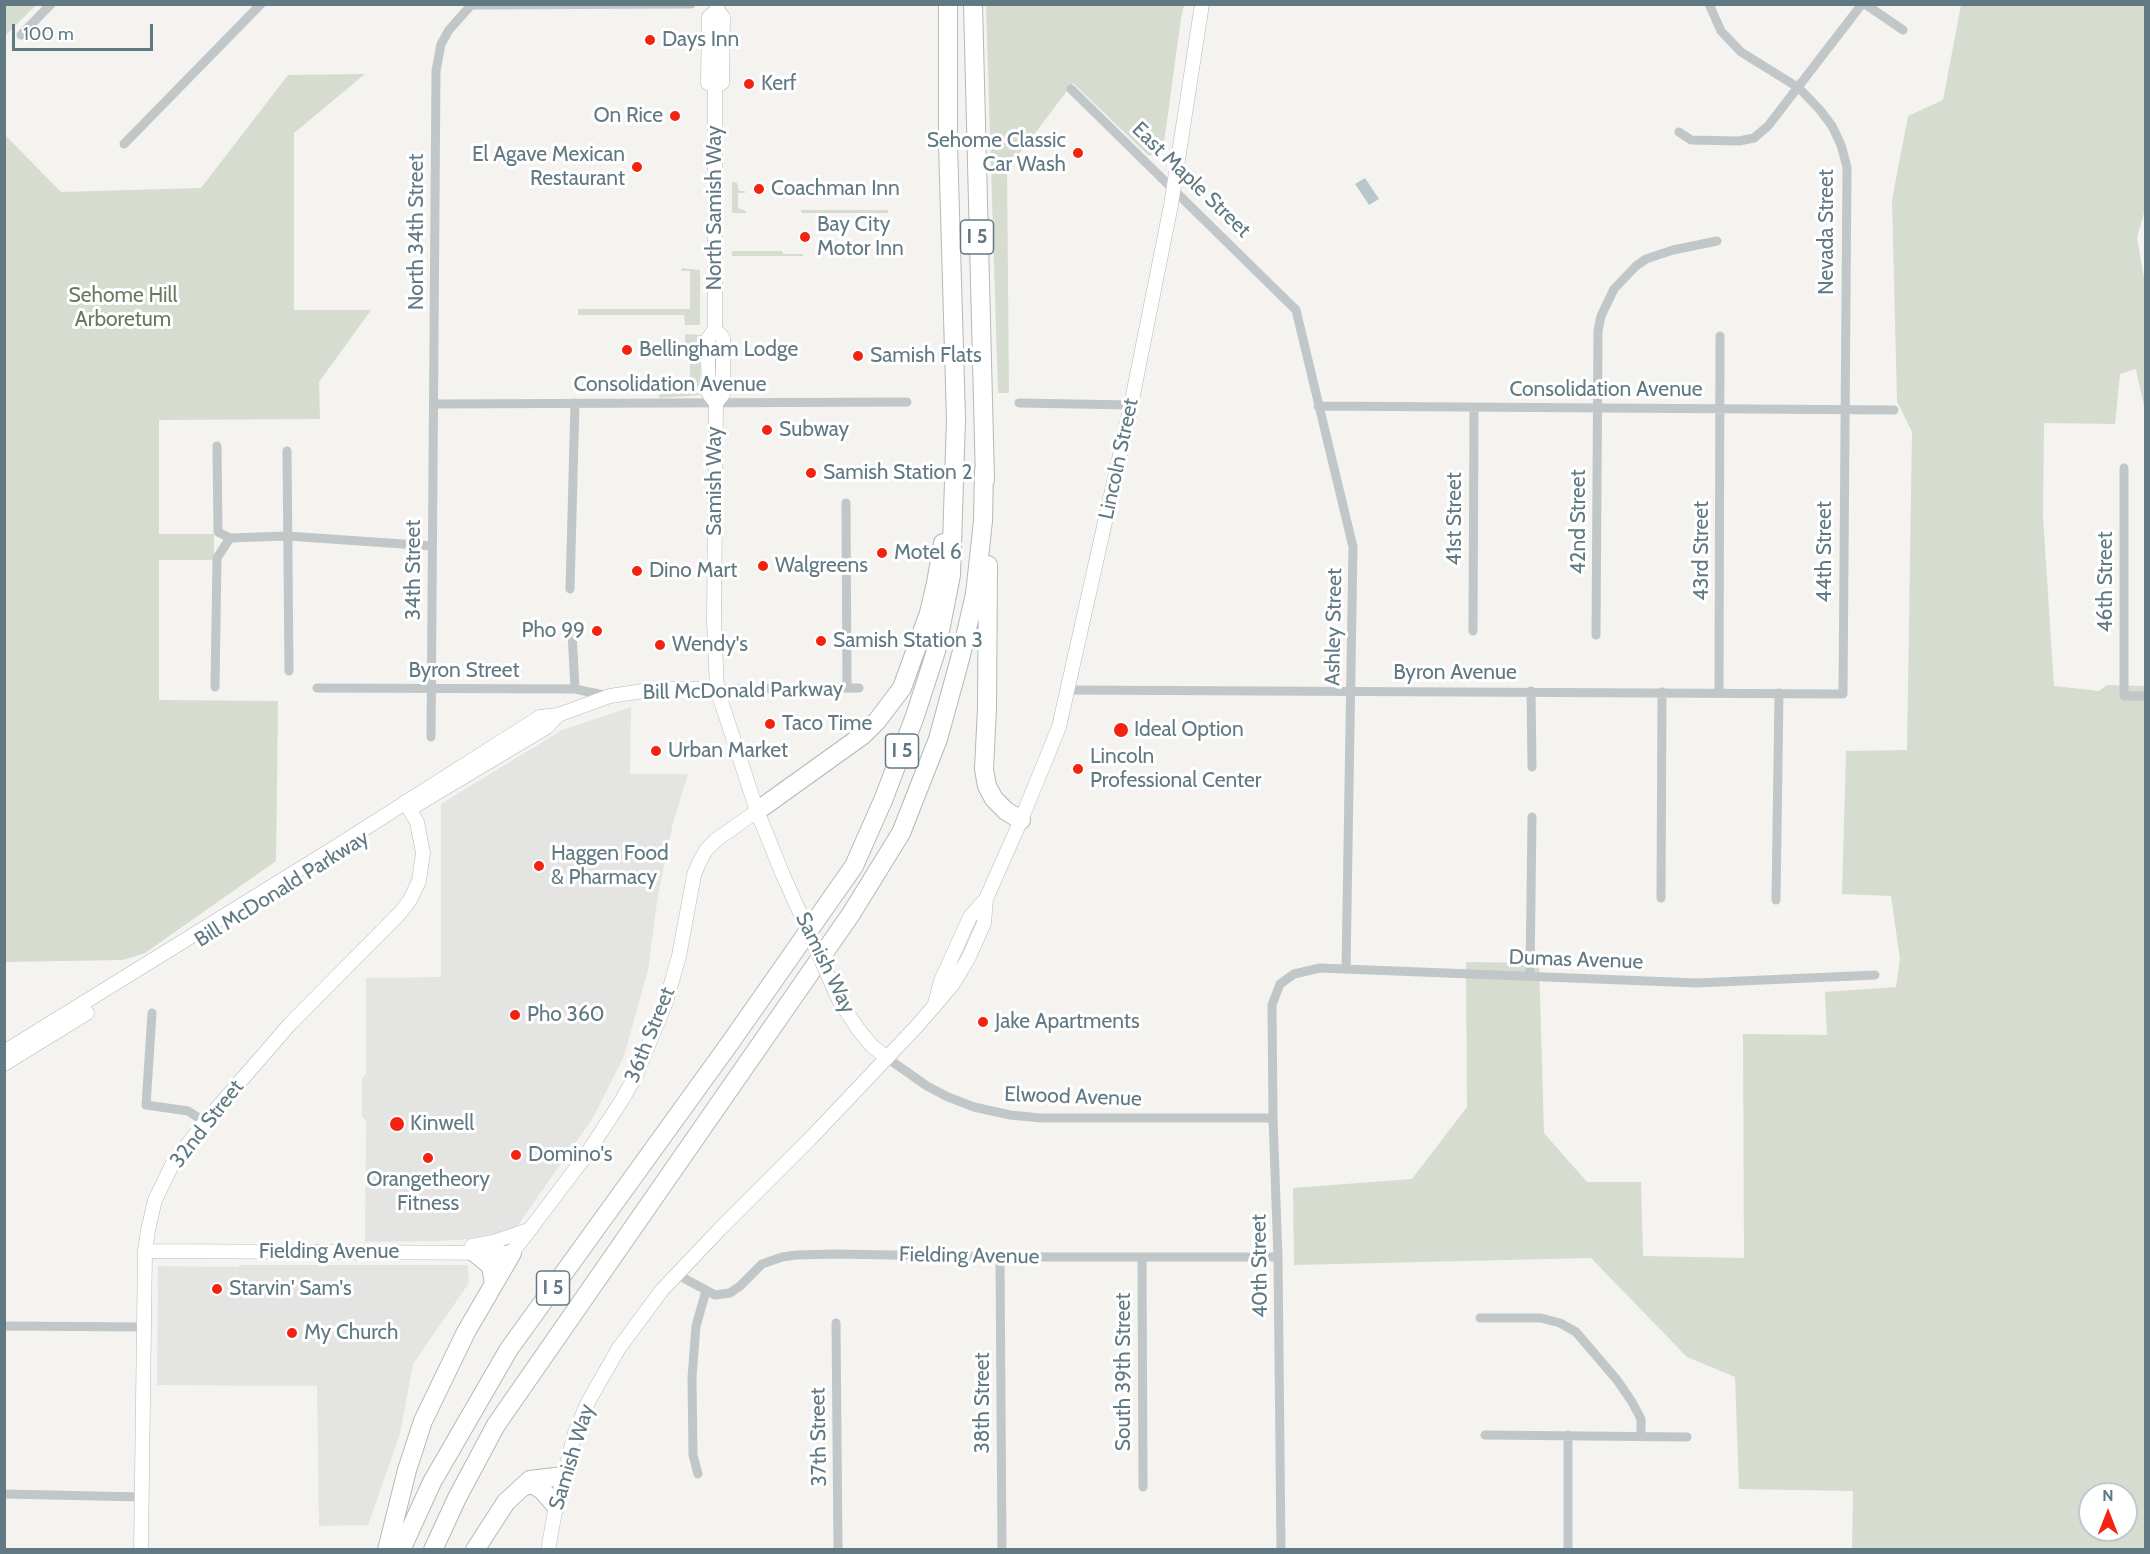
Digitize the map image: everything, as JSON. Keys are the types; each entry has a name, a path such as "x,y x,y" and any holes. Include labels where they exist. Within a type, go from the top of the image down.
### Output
{"highway":[{"name":"I 5","path":"401,1550 432,1482 509,1348 730,1043 854,866 884,798 915,716 936,651 951,575 956,419 948,144 948,4"},
{"name":"I 5","path":"433,1550 456,1498 496,1425 851,915 901,833 938,739 975,594 983,521 984,470 973,4"},
{"path":"757,811 863,735 877,721 902,688 929,613 936,583 946,520 956,419"},
{"path":"984,470 988,544 988,620 984,768 987,786 994,799 1006,811 1022,820"},
{"path":"474,1252 491,1266 494,1284"},
{"path":"387,1550 407,1470 423,1421 466,1332 512,1253"},
{"path":"475,1550 506,1502 530,1480 547,1476 564,1476"},
{"path":"522,1487 532,1484 542,1490 556,1506"}],"main road":[{"name":"Lincoln Street","path":"887,1058 953,984 969,957 984,923 986,899 1022,820 1059,727 1131,405 1174,189 1202,4"},
{"name":"North Samish Way","path":"716,402 723,394 723,338 716,329 715,87 722,83 723,17 717,7"},
{"name":"Samish Way","path":"548,1550 556,1506 575,1433 603,1372 638,1321 662,1290 887,1058 872,1046 839,1000 757,811 717,689 714,621 716,402"},
{"name":"Bill McDonald Parkway","path":"4,1064 184,952 540,717 558,715 610,696 656,689 717,689"},
{"name":"Bill McDonald Parkway","path":"4,1052 408,806"},
{"name":"32nd Street","path":"141,1550 145,1251 155,1200 177,1158 205,1122 269,1048 410,900 419,881 423,853 417,822 408,806"},
{"name":"36th Street","path":"512,1253 584,1158 636,1075 666,1002 679,956 694,875 699,863 716,840 757,811"},
{"path":"440,1252 493,1242 531,1229"},
{"name":"Fielding Avenue","path":"145,1251 512,1253"}],"street":[{"path":"21,35 51,4"},
{"path":"124,144 261,4"},
{"path":"471,5 692,4"},
{"name":"Nevada Street","path":"1709,4 1721,31 1741,52 1799,88 1832,126 1841,145 1847,167 1844,410"},
{"path":"1679,132 1691,140 1739,141 1754,138 1768,126 1799,88 1863,4 1903,30"},
{"name":"North 34th Street","path":"434,404 436,61 445,37 471,5"},
{"name":"East Maple Street","path":"1071,89 1285,297"},
{"name":"42nd Street","path":"1596,635 1598,331 1601,316 1614,289 1636,266 1658,254 1717,241"},
{"name":"Ashley Street","path":"1285,297 1296,310 1353,547 1346,969"},
{"name":"43rd Street","path":"1719,692 1720,336"},
{"name":"Consolidation Avenue","path":"434,404 907,402"},
{"path":"570,589 575,403"},
{"path":"1019,403 1131,405"},
{"name":"34th Street","path":"431,737 434,404"},
{"name":"Consolidation Avenue","path":"1318,406 1894,410"},
{"name":"41st Street","path":"1473,631 1474,408"},
{"name":"44th Street","path":"1843,694 1844,410"},
{"path":"217,446 218,532 230,538 287,536 432,546"},
{"path":"287,451 289,671"},
{"name":"46th Street","path":"2124,468 2124,696 2145,696"},
{"path":"846,503 847,688"},
{"path":"215,687 217,558 230,538"},
{"path":"572,632 575,689"},
{"name":"Byron Street","path":"317,688 575,689 610,696"},
{"name":"Bill McDonald Parkway","path":"717,689 860,688"},
{"name":"Byron Avenue","path":"1068,690 1843,694"},
{"path":"1531,691 1532,767"},
{"path":"1661,898 1662,692"},
{"path":"1776,900 1779,693"},
{"path":"1530,976 1532,817"},
{"name":"Dumas Avenue","path":"1280,984 1286,978 1306,969 1729,983 1875,975"},
{"name":"40th Street","path":"1280,984 1272,1005 1278,1257 1281,1550"},
{"path":"152,1013 146,1105 188,1111 205,1122"},
{"name":"Elwood Avenue","path":"887,1058 927,1086 948,1097 974,1107 1010,1115 1041,1118 1273,1118"},
{"name":"Fielding Avenue","path":"706,1291 715,1295 730,1293 762,1264 782,1257 836,1254 1000,1257 1278,1257"},
{"name":"38th Street","path":"1000,1257 1002,1550"},
{"name":"South 39th Street","path":"1142,1257 1143,1487"},
{"path":"678,1275 706,1291 696,1326 692,1378 693,1455 698,1474"},
{"path":"1480,1318 1541,1318 1560,1323 1576,1332 1617,1380 1632,1402 1641,1419 1641,1436"},
{"name":"37th Street","path":"836,1323 838,1550"},
{"path":"4,1326 145,1327"},
{"path":"1485,1435 1688,1437"},
{"path":"1568,1435 1568,1550"},
{"path":"4,1494 142,1497"}],"shaded area":[{"path":"1365,178 1379,199 1369,205 1355,184"},
{"path":"631,707 630,774 688,774 673,823 658,895 648,970 624,1056 593,1118 516,1228 487,1238 365,1242 366,1121 362,1116 362,1079 366,1074 366,978 441,977 441,804 562,730"},
{"path":"239,1265 468,1265 469,1283 413,1364 400,1434 368,1525 319,1526 317,1386 157,1385 158,1266 239,1267"}],"green space":[{"path":"4,5 36,5 4,36"},
{"path":"986,5 1184,5 1163,150 1149,156 1073,83 1007,170 1009,393 998,393"},
{"path":"1961,5 2145,5 2144,213 2137,238 2145,283 2145,412 2136,369 2120,374 2115,424 2044,423 2043,517 2054,686 2099,691 2107,685 2145,686 2145,1549 1852,1549 1853,1491 1739,1489 1735,1377 1687,1357 1591,1258 1294,1265 1293,1188 1412,1179 1467,1107 1466,962 1539,963 1544,1133 1587,1182 1641,1182 1643,1256 1744,1258 1743,1034 1827,1035 1825,992 1896,987 1900,959 1891,896 1842,894 1846,751 1907,750 1912,432 1897,401 1892,200 1908,116 1943,100"},
{"name":"Sehome Hill Arboretum","path":"365,74 294,133 294,310 371,310 319,382 320,419 159,420 159,534 214,534 214,560 159,560 159,700 278,701 276,861 145,953 123,960 5,962 4,134 61,192 201,188 288,75"},
{"path":"732,182 737,183 739,191 745,191 745,193 738,193 738,208 746,213 732,213"},
{"path":"801,210 888,210 888,213 802,213"},
{"path":"732,251 782,251 783,254 803,254 803,256 732,256"},
{"path":"682,268 700,270 699,325 685,325 684,315 578,315 578,309 690,309 690,271 681,271"},
{"path":"685,334 701,335 700,395 659,398 659,395 663,393 690,390 690,355 685,354"}],"place":[{"name":"Days Inn","path":"650,40"},
{"name":"Kerf","path":"749,84"},
{"name":"On Rice","path":"675,116"},
{"name":"Sehome Classic Car Wash","path":"1078,153"},
{"name":"El Agave Mexican Restaurant","path":"637,167"},
{"name":"Coachman Inn","path":"759,189"},
{"name":"Bay City Motor Inn","path":"805,237"},
{"name":"Bellingham Lodge","path":"627,350"},
{"name":"Samish Flats","path":"858,356"},
{"name":"Subway","path":"767,430"},
{"name":"Samish Station 2","path":"811,473"},
{"name":"Motel 6","path":"882,553"},
{"name":"Walgreens","path":"763,566"},
{"name":"Dino Mart","path":"637,571"},
{"name":"Pho 99","path":"597,631"},
{"name":"Samish Station 3","path":"821,641"},
{"name":"Wendy's","path":"660,645"},
{"name":"Taco Time","path":"770,724"},
{"name":"Ideal Option","path":"1121,730"},
{"name":"Urban Market","path":"656,751"},
{"name":"Lincoln Professional Center","path":"1078,769"},
{"name":"Haggen Food & Pharmacy","path":"539,866"},
{"name":"Pho 360","path":"515,1015"},
{"name":"Jake Apartments","path":"983,1022"},
{"name":"Kinwell","path":"397,1124"},
{"name":"Domino's","path":"516,1155"},
{"name":"Orangetheory Fitness","path":"428,1158"},
{"name":"Starvin' Sam's","path":"217,1289"},
{"name":"My Church","path":"292,1333"}]}
